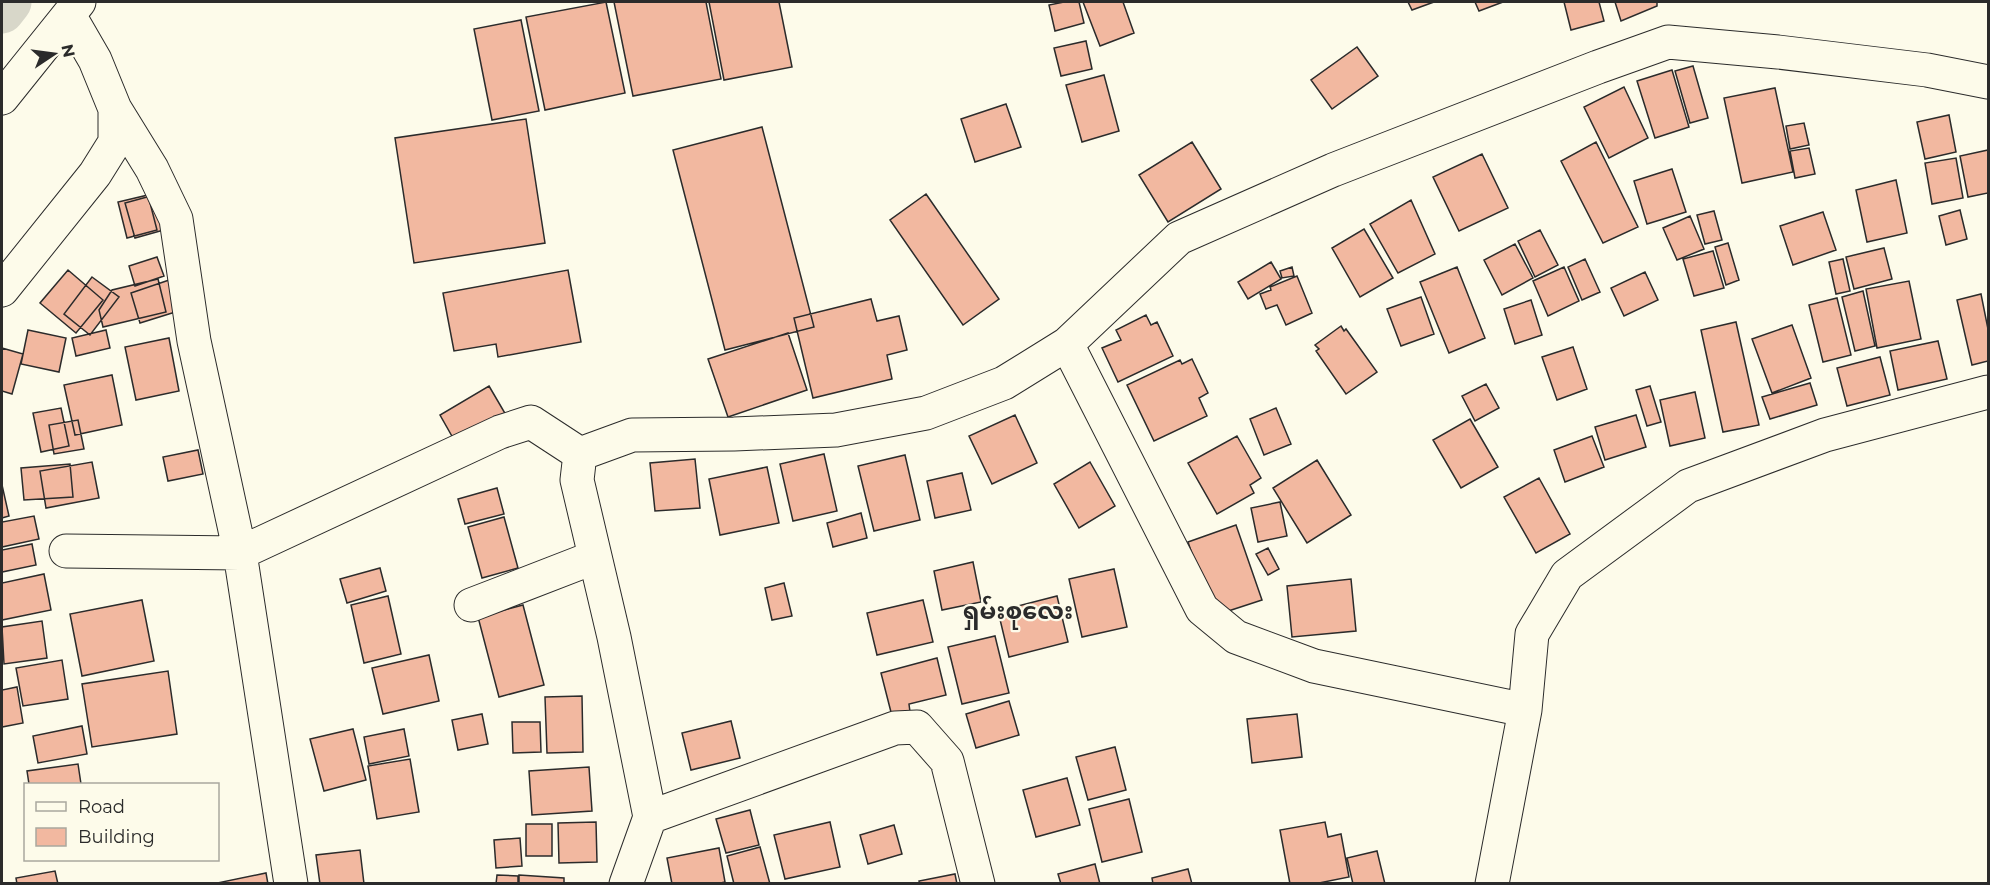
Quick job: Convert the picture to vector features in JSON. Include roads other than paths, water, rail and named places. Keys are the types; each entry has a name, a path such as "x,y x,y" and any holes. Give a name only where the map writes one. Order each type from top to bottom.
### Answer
{"street":[{"path":"2,98 74,8 115,109 152,169 176,219 194,341 240,553 291,884"},
{"path":"580,454 632,435 836,430 926,412 1004,383 1067,344 1179,238 1333,170 1668,42 1904,67 1989,82"},
{"path":"2,290 95,174 115,142 115,109"},
{"path":"1067,344 1202,609 1236,637 1314,666 1525,710"},
{"path":"1492,884 1525,710 1532,634 1567,575 1688,486 1825,435 1989,392"},
{"path":"66,551 240,553 500,432 531,422 580,454"},
{"path":"580,454 577,480 616,648 650,817 626,884"},
{"path":"471,605 595,557"},
{"path":"650,817 895,728 917,727 947,761 978,884"}],"waterway":[{"path":"2,11 9,2"}],"district":[{"name":"ရှမ်းစုလေး","path":"1018,611"}]}
